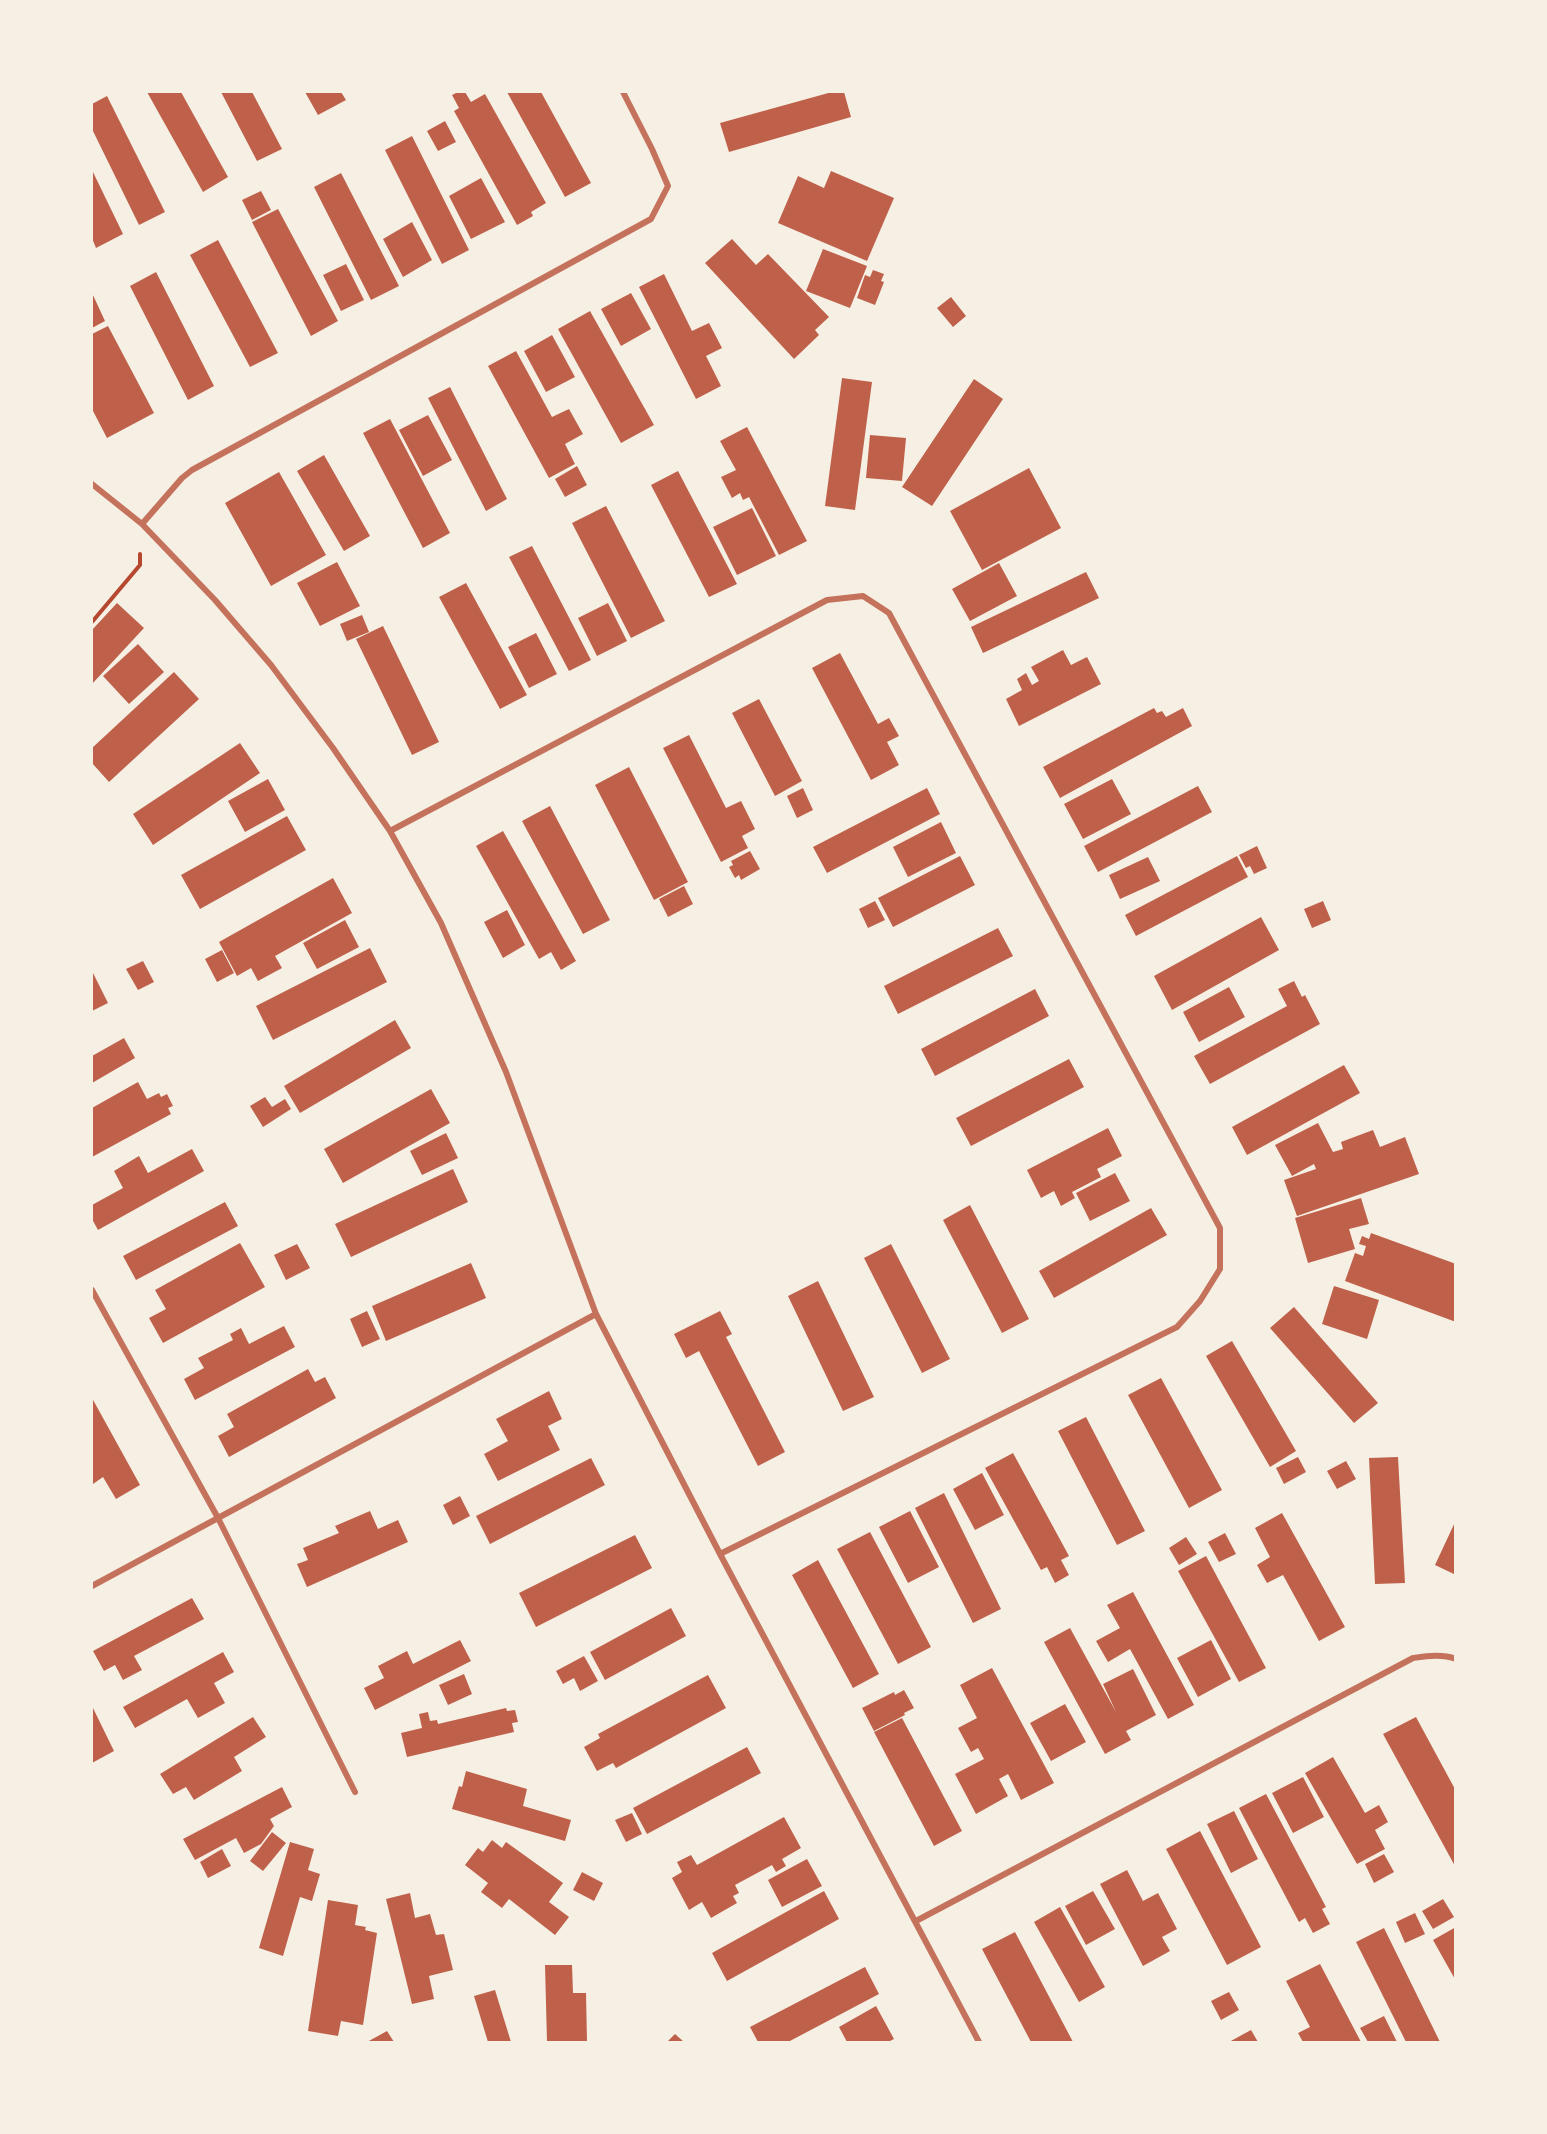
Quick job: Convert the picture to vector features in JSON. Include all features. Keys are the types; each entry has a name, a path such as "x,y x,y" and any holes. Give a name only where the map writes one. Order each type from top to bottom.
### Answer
{"street":[{"path":"142,524 182,478 192,470 651,219 668,186 623,92"},
{"path":"92,484 142,524 215,600 271,665 333,748 390,831 441,923 506,1072 596,1314 720,1554 979,2043"},
{"path":"390,831 827,600 863,596 889,613 1220,1228 1220,1269 1200,1301 1177,1327 720,1554"},
{"path":"92,1290 218,1518 355,1792"},
{"path":"92,1586 596,1314"},
{"path":"916,1921 1413,1658 1431,1655 1448,1656 1455,1659"}],"path":[{"path":"92,622 140,566 142,524"}],"building":[{"path":"147,92 181,92 228,177 203,192"},
{"path":"221,92 252,92 282,149 257,161"},
{"path":"305,92 341,92 346,100 318,115"},
{"path":"465,92 471,102 485,94 546,203 531,212 533,216 517,225 454,111 459,108 452,95"},
{"path":"507,92 541,92 591,183 565,197"},
{"path":"832,92 844,92 851,117 729,152 720,123"},
{"path":"107,96 165,212 139,225 92,129 92,104"},
{"path":"445,121 456,142 438,151 427,131"},
{"path":"412,136 469,250 442,264 385,150"},
{"path":"92,170 123,234 96,248 92,238"},
{"path":"831,171 894,198 867,261 778,223 798,176 824,188"},
{"path":"341,173 399,286 371,300 314,187"},
{"path":"481,178 505,222 471,239 449,196"},
{"path":"261,191 271,210 252,220 242,200"},
{"path":"278,209 338,321 311,336 252,222"},
{"path":"412,222 432,260 403,277 383,239"},
{"path":"732,239 756,265 768,254 829,317 815,330 819,335 794,359 705,263"},
{"path":"218,240 278,353 250,367 190,255"},
{"path":"823,249 867,266 850,308 806,291"},
{"path":"346,264 364,300 341,311 323,275"},
{"path":"873,270 884,274 881,281 884,282 875,305 857,298 865,275 870,277"},
{"path":"156,272 214,386 188,400 130,286"},
{"path":"664,274 692,331 709,323 722,348 706,356 721,386 696,399 639,287"},
{"path":"92,293 105,321 92,328"},
{"path":"631,293 651,329 621,346 601,309"},
{"path":"951,297 966,316 953,327 937,308"},
{"path":"590,311 654,425 621,443 558,329"},
{"path":"108,326 154,413 107,438 92,409 92,334"},
{"path":"552,335 575,377 546,392 524,351"},
{"path":"516,351 552,417 569,409 583,434 565,444 575,464 549,478 488,366"},
{"path":"842,378 872,382 855,510 825,506"},
{"path":"974,379 1003,399 932,506 902,487"},
{"path":"450,387 507,499 486,511 428,398"},
{"path":"428,415 452,460 423,476 399,430"},
{"path":"390,419 450,533 423,548 363,433"},
{"path":"747,427 807,541 779,555 749,497 743,500 740,493 732,498 721,477 736,470 720,441"},
{"path":"870,435 906,438 902,481 866,478"},
{"path":"324,455 370,536 344,551 297,471"},
{"path":"577,466 587,485 565,497 555,479"},
{"path":"1029,468 1061,528 982,570 950,511"},
{"path":"678,471 737,584 709,597 651,485"},
{"path":"279,472 326,555 271,586 225,503"},
{"path":"606,506 665,621 631,638 572,523"},
{"path":"752,508 776,556 737,575 713,527"},
{"path":"532,546 591,660 569,671 509,557"},
{"path":"337,562 360,606 320,626 297,583"},
{"path":"999,563 1017,596 970,621 952,589"},
{"path":"1086,572 1099,598 983,653 971,627"},
{"path":"466,583 527,695 500,709 439,597"},
{"path":"117,603 144,628 92,684 92,630"},
{"path":"608,603 627,641 597,656 578,618"},
{"path":"362,615 369,632 347,641 340,624"},
{"path":"383,626 439,742 412,755 356,639"},
{"path":"536,633 557,674 529,688 508,647"},
{"path":"138,644 164,672 129,704 103,676"},
{"path":"1063,650 1071,665 1087,657 1101,684 1019,726 1006,699 1022,690 1017,679 1026,673 1032,685 1039,681 1031,667"},
{"path":"840,653 878,724 889,718 899,736 887,742 899,765 871,780 812,668"},
{"path":"174,672 199,699 109,782 92,763 92,748"},
{"path":"759,699 802,781 775,796 732,713"},
{"path":"1154,708 1157,713 1162,711 1166,717 1183,708 1192,726 1060,798 1043,767"},
{"path":"689,735 726,808 741,801 755,829 742,836 748,848 721,862 663,748"},
{"path":"240,743 260,773 153,845 133,814"},
{"path":"629,767 688,882 654,900 595,785"},
{"path":"268,779 285,810 245,832 228,801"},
{"path":"1112,779 1131,814 1083,839 1064,804"},
{"path":"1198,786 1212,812 1098,872 1084,846"},
{"path":"803,788 813,810 797,818 787,796"},
{"path":"927,788 940,814 827,873 813,847"},
{"path":"550,806 610,920 583,934 522,821"},
{"path":"287,816 306,850 200,909 181,875"},
{"path":"941,822 956,853 908,877 893,847"},
{"path":"503,831 576,961 561,970 551,952 539,959 476,846"},
{"path":"1257,846 1267,868 1254,874 1250,866 1246,868 1239,855"},
{"path":"750,851 760,869 741,880 739,875 735,878 729,867 733,865 731,861"},
{"path":"960,856 975,885 893,927 878,898"},
{"path":"1237,856 1248,877 1136,936 1125,915"},
{"path":"1148,857 1160,881 1120,899 1109,875"},
{"path":"333,878 352,913 275,956 282,968 258,981 251,968 237,976 219,942"},
{"path":"684,886 693,904 668,917 659,899"},
{"path":"875,901 885,920 868,928 859,909"},
{"path":"1323,901 1331,920 1312,928 1304,909"},
{"path":"507,910 525,945 503,958 484,922"},
{"path":"1261,917 1279,950 1172,1010 1154,976"},
{"path":"345,920 359,947 317,969 303,943"},
{"path":"998,928 1013,956 898,1014 884,986"},
{"path":"370,948 387,982 273,1040 256,1006"},
{"path":"222,950 234,973 217,982 205,959"},
{"path":"143,961 154,982 138,990 126,969"},
{"path":"92,971 108,1003 92,1011"},
{"path":"1294,981 1302,997 1305,995 1320,1024 1210,1084 1194,1056 1287,1006 1278,989"},
{"path":"1229,987 1245,1017 1199,1042 1183,1012"},
{"path":"1035,989 1049,1016 935,1076 921,1049"},
{"path":"395,1020 411,1048 300,1113 284,1086"},
{"path":"124,1038 135,1058 92,1083 92,1056"},
{"path":"1069,1059 1084,1087 971,1146 956,1118"},
{"path":"1344,1065 1360,1093 1247,1155 1232,1127"},
{"path":"138,1082 147,1099 159,1093 161,1097 167,1094 173,1106 168,1108 171,1114 92,1157 92,1108"},
{"path":"431,1089 450,1123 343,1183 324,1149"},
{"path":"265,1097 272,1107 285,1099 291,1109 263,1127 250,1106"},
{"path":"1318,1123 1333,1152 1343,1149 1341,1142 1373,1130 1380,1147 1405,1137 1419,1174 1297,1216 1284,1180 1316,1169 1314,1164 1292,1176 1275,1145"},
{"path":"1108,1128 1122,1156 1097,1169 1101,1177 1072,1192 1075,1198 1061,1206 1054,1191 1041,1198 1027,1170"},
{"path":"446,1133 458,1158 422,1175 410,1151"},
{"path":"192,1149 204,1171 98,1230 92,1219 92,1205 123,1188 114,1171 139,1156 148,1173"},
{"path":"453,1169 468,1202 351,1257 335,1224"},
{"path":"1115,1173 1130,1201 1090,1221 1076,1193"},
{"path":"1361,1198 1369,1224 1349,1229 1355,1249 1308,1263 1295,1218"},
{"path":"225,1202 238,1226 136,1280 123,1256"},
{"path":"970,1205 1029,1319 1002,1333 943,1220"},
{"path":"1151,1208 1167,1235 1054,1298 1039,1271"},
{"path":"1371,1233 1456,1264 1456,1322 1345,1281 1355,1253 1363,1256 1366,1246 1359,1244 1362,1236 1369,1239"},
{"path":"240,1243 265,1287 163,1343 149,1318 166,1309 155,1290"},
{"path":"297,1244 310,1268 286,1280 274,1255"},
{"path":"891,1244 950,1359 922,1373 864,1258"},
{"path":"471,1263 486,1298 386,1341 372,1306"},
{"path":"818,1281 874,1397 843,1411 788,1296"},
{"path":"1334,1286 1379,1300 1367,1339 1322,1324"},
{"path":"1294,1307 1378,1403 1354,1423 1270,1328"},
{"path":"367,1311 380,1339 362,1347 350,1319"},
{"path":"720,1311 732,1334 726,1337 785,1452 758,1466 699,1351 686,1358 674,1334"},
{"path":"284,1326 295,1347 195,1400 184,1379 204,1368 198,1358 233,1340 230,1334 241,1328 249,1344"},
{"path":"1232,1341 1296,1451 1270,1467 1206,1356"},
{"path":"308,1369 315,1382 325,1377 336,1398 229,1457 218,1436 234,1427 227,1414"},
{"path":"1161,1378 1222,1490 1189,1508 1128,1395"},
{"path":"549,1391 562,1419 548,1426 560,1450 498,1481 484,1454 508,1441 496,1419"},
{"path":"92,1398 140,1485 116,1499 103,1477 93,1484 92,1481"},
{"path":"1086,1417 1145,1531 1117,1545 1058,1431"},
{"path":"1013,1453 1069,1556 1061,1560 1069,1575 1055,1583 1047,1567 1041,1570 985,1468"},
{"path":"1298,1457 1306,1472 1284,1484 1276,1468"},
{"path":"1398,1457 1405,1583 1375,1584 1369,1458"},
{"path":"591,1458 605,1485 490,1544 476,1516"},
{"path":"1346,1461 1356,1479 1337,1489 1327,1471"},
{"path":"982,1473 1004,1515 975,1530 953,1489"},
{"path":"944,1493 1001,1609 973,1623 915,1508"},
{"path":"460,1496 470,1516 453,1525 443,1505"},
{"path":"370,1511 378,1529 398,1520 408,1542 307,1587 297,1564 308,1560 303,1548 339,1533 335,1526"},
{"path":"910,1511 939,1567 908,1583 879,1527"},
{"path":"1282,1513 1345,1627 1319,1641 1283,1575 1267,1583 1257,1565 1270,1557 1255,1528"},
{"path":"1456,1520 1456,1575 1435,1565"},
{"path":"870,1532 931,1647 898,1664 837,1549"},
{"path":"1225,1533 1236,1554 1219,1562 1208,1542"},
{"path":"635,1535 652,1568 536,1627 519,1593"},
{"path":"1186,1537 1197,1554 1179,1565 1169,1548"},
{"path":"1206,1556 1266,1668 1239,1682 1178,1571"},
{"path":"818,1560 879,1674 853,1688 792,1575"},
{"path":"1133,1592 1194,1705 1168,1719 1130,1649 1108,1662 1096,1641 1120,1628 1107,1605"},
{"path":"192,1598 204,1619 134,1656 142,1670 123,1680 115,1665 104,1671 93,1651"},
{"path":"671,1608 686,1636 605,1680 590,1652"},
{"path":"1070,1628 1116,1712 1103,1684 1133,1669 1156,1715 1126,1731 1131,1740 1105,1754 1044,1642"},
{"path":"460,1640 471,1661 375,1710 364,1688 384,1678 378,1666 407,1651 413,1664"},
{"path":"1211,1640 1231,1679 1198,1697 1177,1658"},
{"path":"223,1652 234,1672 214,1683 225,1703 198,1718 187,1699 135,1728 123,1707"},
{"path":"584,1656 598,1681 580,1691 574,1678 563,1684 556,1671"},
{"path":"992,1668 1054,1783 1021,1800 1008,1774 999,1779 1008,1796 976,1814 955,1774 984,1759 978,1748 971,1752 958,1728 977,1718 960,1685"},
{"path":"464,1674 472,1694 448,1705 439,1685"},
{"path":"708,1675 726,1708 616,1768 613,1763 597,1771 584,1747 600,1738 598,1734"},
{"path":"904,1690 914,1708 874,1731 862,1708 894,1692 895,1695"},
{"path":"1065,1704 1086,1742 1051,1761 1030,1723"},
{"path":"92,1706 114,1751 92,1763"},
{"path":"506,1708 507,1711 515,1710 518,1722 512,1723 514,1732 407,1757 401,1733 422,1728 419,1714 428,1712 430,1721 437,1720 438,1724"},
{"path":"253,1717 266,1737 234,1757 242,1771 194,1800 186,1787 173,1794 160,1774"},
{"path":"1416,1717 1456,1791 1456,1868 1383,1734"},
{"path":"902,1718 962,1831 934,1846 874,1732"},
{"path":"747,1747 761,1773 647,1834 633,1808"},
{"path":"1333,1757 1365,1813 1379,1805 1388,1822 1375,1830 1385,1849 1357,1864 1305,1773"},
{"path":"466,1771 527,1789 523,1806 571,1820 565,1841 452,1809"},
{"path":"1303,1777 1324,1817 1293,1833 1272,1793"},
{"path":"282,1787 292,1807 270,1819 274,1826 261,1844 244,1853 236,1838 195,1860 183,1839"},
{"path":"1266,1794 1326,1907 1322,1909 1330,1924 1313,1933 1305,1918 1299,1922 1239,1808"},
{"path":"1234,1811 1258,1859 1231,1873 1207,1824"},
{"path":"632,1813 642,1834 626,1842 615,1820"},
{"path":"784,1817 801,1848 782,1859 786,1866 776,1872 772,1865 735,1885 739,1893 733,1896 737,1903 711,1918 702,1902 689,1910 672,1878 682,1872 677,1862 691,1855 697,1865"},
{"path":"1200,1831 1261,1947 1227,1965 1166,1849"},
{"path":"272,1832 286,1843 263,1871 250,1861"},
{"path":"492,1840 502,1848 506,1842 563,1883 549,1902 569,1917 555,1935 509,1899 502,1908 481,1892 488,1883 465,1865 478,1848 483,1852"},
{"path":"290,1842 314,1849 308,1870 320,1874 312,1901 300,1897 283,1956 259,1948"},
{"path":"222,1849 231,1866 208,1878 200,1862"},
{"path":"1384,1854 1394,1872 1374,1883 1365,1864"},
{"path":"807,1859 822,1886 782,1907 768,1880"},
{"path":"1127,1870 1143,1901 1158,1893 1177,1929 1162,1937 1170,1951 1143,1966 1100,1884"},
{"path":"582,1872 603,1883 594,1901 573,1890"},
{"path":"824,1891 839,1919 727,1981 712,1953"},
{"path":"1093,1891 1115,1929 1086,1945 1065,1906"},
{"path":"410,1893 415,1918 430,1914 436,1935 444,1934 453,1970 429,1976 434,1999 412,2004 386,1899"},
{"path":"1443,1899 1454,1917 1433,1929 1422,1911"},
{"path":"328,1900 358,1905 355,1925 366,1927 365,1930 377,1933 363,2025 341,2021 338,2036 308,2031"},
{"path":"1060,1907 1105,1987 1079,2002 1034,1922"},
{"path":"1415,1913 1425,1934 1405,1943 1396,1922"},
{"path":"1456,1927 1456,1981 1433,1940"},
{"path":"1384,1928 1440,2042 1406,2042 1356,1942"},
{"path":"1015,1932 1073,2042 1031,2042 982,1949"},
{"path":"1320,1964 1361,2042 1303,2042 1298,2033 1310,2027 1286,1981"},
{"path":"545,1965 572,1965 573,1993 586,1993 587,2042 547,2042"},
{"path":"865,1967 879,1994 788,2042 758,2042 750,2027"},
{"path":"495,1990 511,2042 488,2042 474,1996"},
{"path":"1229,1992 1239,2010 1221,2020 1211,2001"},
{"path":"876,2006 894,2039 888,2042 847,2042 839,2027"},
{"path":"1384,2016 1397,2042 1368,2042 1360,2028"},
{"path":"1251,2030 1258,2042 1229,2042"},
{"path":"387,2031 394,2042 367,2042"},
{"path":"675,2034 684,2042 667,2042"}]}
